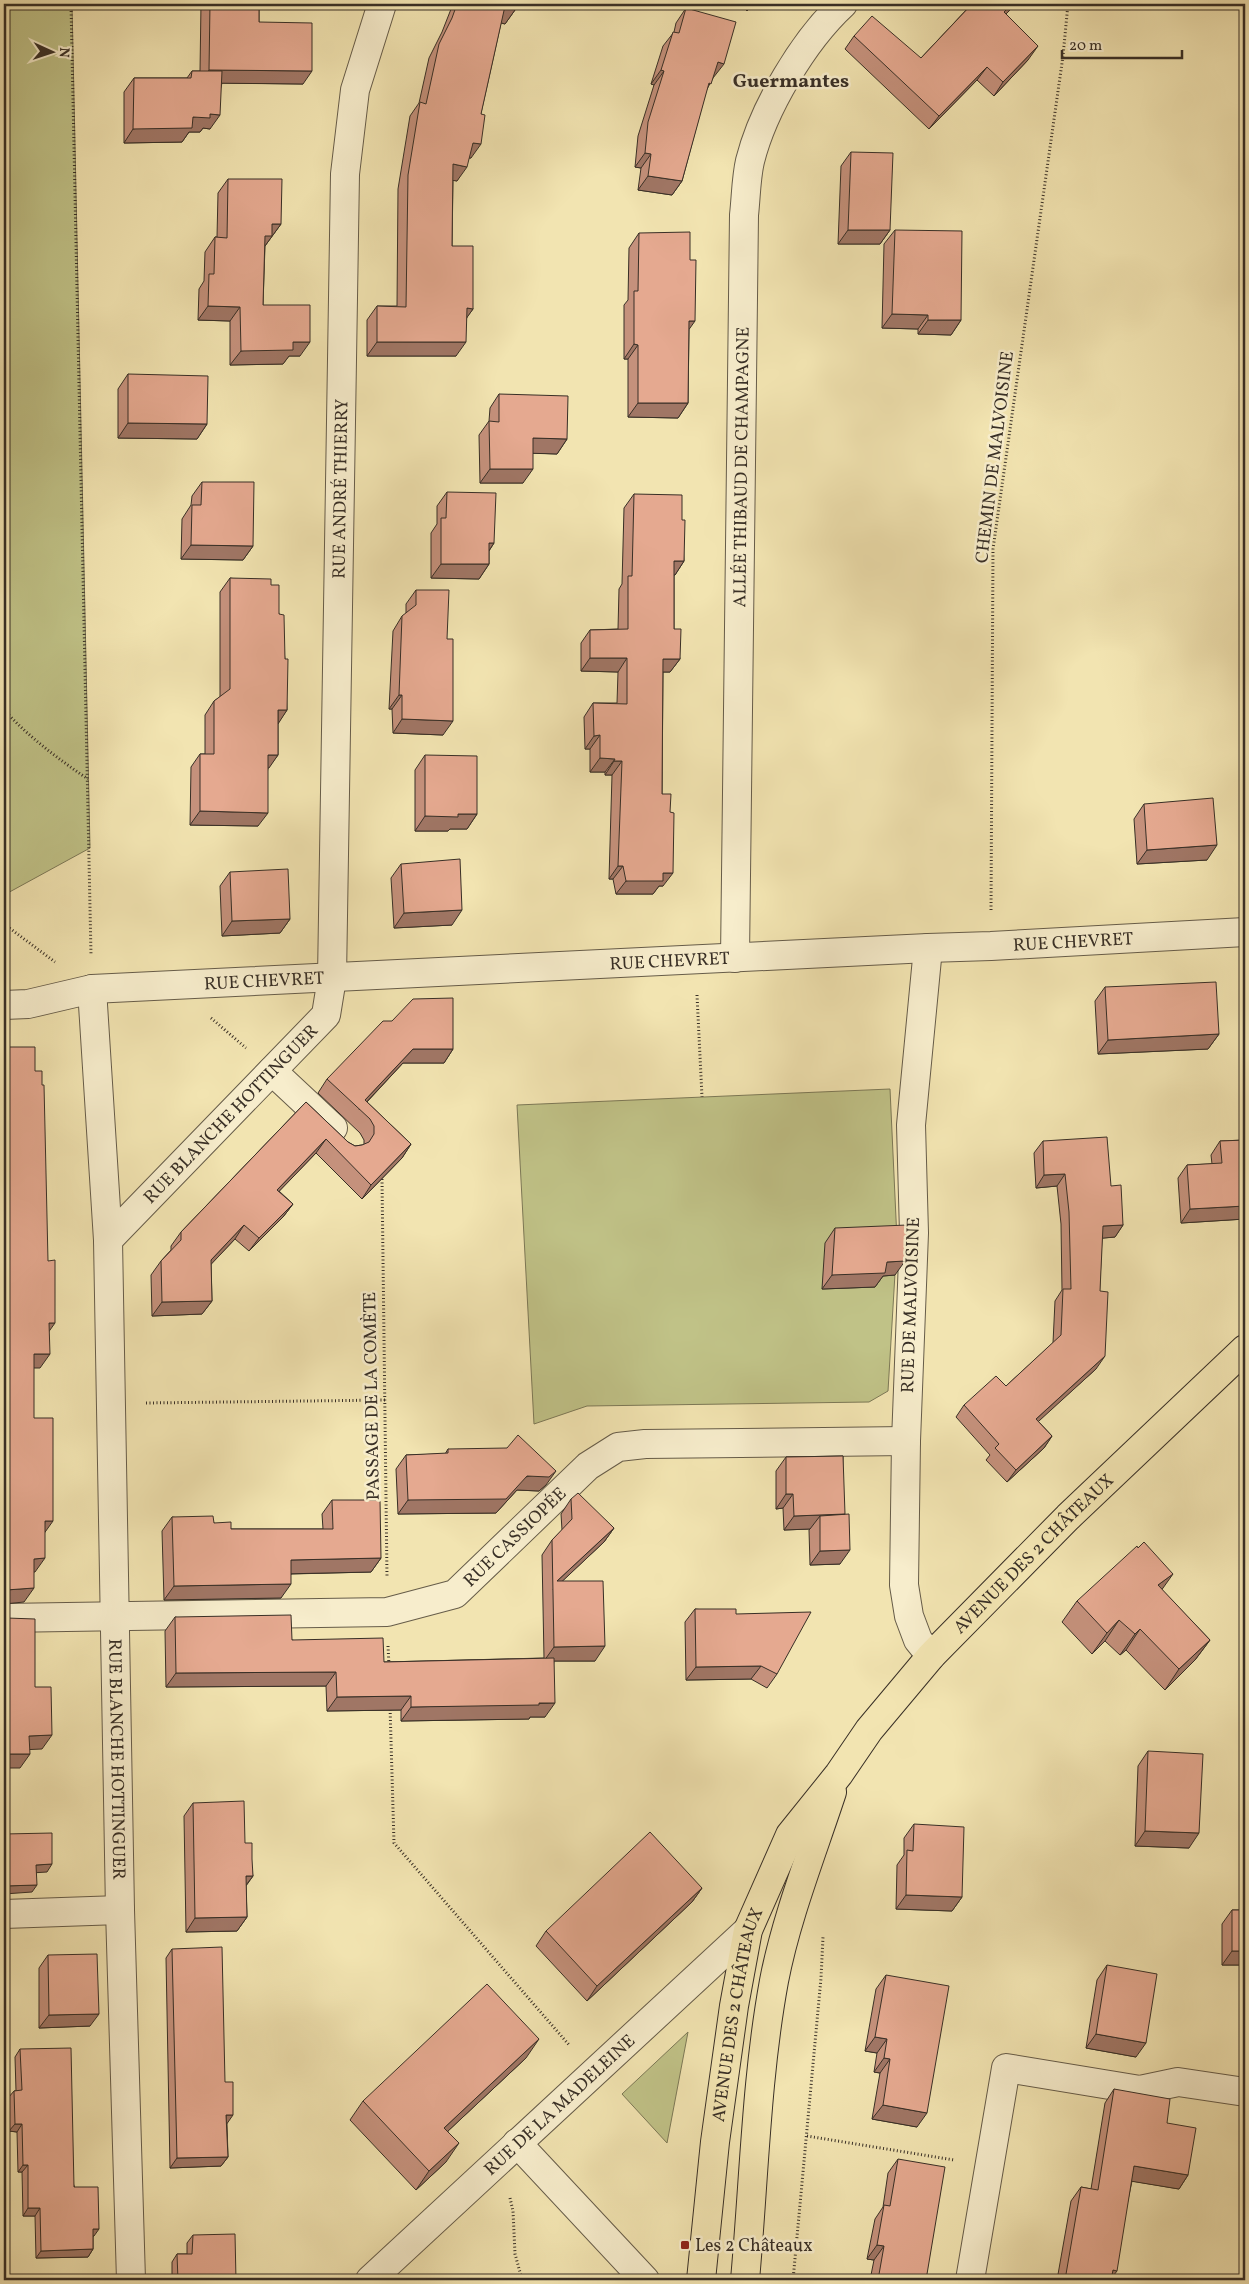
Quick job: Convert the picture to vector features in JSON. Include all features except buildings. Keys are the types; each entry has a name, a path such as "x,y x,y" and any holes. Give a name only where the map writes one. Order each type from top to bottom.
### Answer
{"main road":[{"name":"AVENUE DES 2 CHÂTEAUX","path":"701,2280 715,2142 732,2016 748,1930 790,1835 838,1774 869,1730 931,1656 1068,1517 1245,1350"},
{"name":"AVENUE DES 2 CHÂTEAUX","path":"745,2280 765,2042 774,1980 802,1884 838,1774"}],"street":[{"name":"RUE ANDRÉ THIERRY","path":"332,978 345,174 355,90 382,4"},
{"name":"ALLÉE THIBAUD DE CHAMPAGNE","path":"735,958 744,215 747,188 750,162 768,115 796,58 843,4"},
{"name":"RUE CHEVRET","path":"4,1005 28,1004 92,989 1245,932"},
{"name":"RUE DE MALVOISINE","path":"928,948 911,1125 914,1233 906,1441 904,1585 909,1616 918,1640 931,1656"},
{"name":"RUE BLANCHE HOTTINGUER","path":"108,1240 326,1015 332,978"},
{"name":"RUE BLANCHE HOTTINGUER","path":"92,989 108,1240 120,1910 131,2280"},
{"path":"272,1071 349,1144"},
{"name":"RUE CASSIOPÉE","path":"4,1618 115,1618 387,1612 455,1594 588,1466 618,1447 645,1444 906,1441"},
{"path":"4,1914 120,1910"},
{"name":"RUE DE LA MADELEINE","path":"370,2280 748,1930"},
{"path":"970,2280 1006,2068 1140,2090 1178,2082 1245,2092"},
{"path":"517,2144 645,2280"}],"path":[{"path":"71,4 92,989"},
{"name":"CHEMIN DE MALVOISINE","path":"990,946 993,548 1063,56 1068,4"},
{"path":"4,710 20,728 53,755 89,779"},
{"path":"4,924 92,989"},
{"path":"695,960 702,1097"},
{"path":"173,985 272,1071"},
{"name":"PASSAGE DE LA COMÈTE","path":"382,1179 389,1670"},
{"path":"111,1404 386,1400"},
{"path":"390,1699 394,1843 594,2073"},
{"path":"793,2280 821,1978 822,1928"},
{"path":"807,2136 990,2166"},
{"path":"484,2174 509,2195 513,2210 515,2254 521,2276"},
{"path":"489,2280 500,2276 521,2276 536,2280"}],"green space":[{"path":"4,4 72,4 90,848 4,895"},
{"path":"890,1089 897,1240 888,1391 869,1402 587,1406 534,1424 517,1105"},
{"path":"688,2032 667,2143 622,2094"}],"place":[{"name":"Les 2 Châteaux","path":"685,2245"}],"district":[{"name":"Guermantes","path":"791,80"}]}
